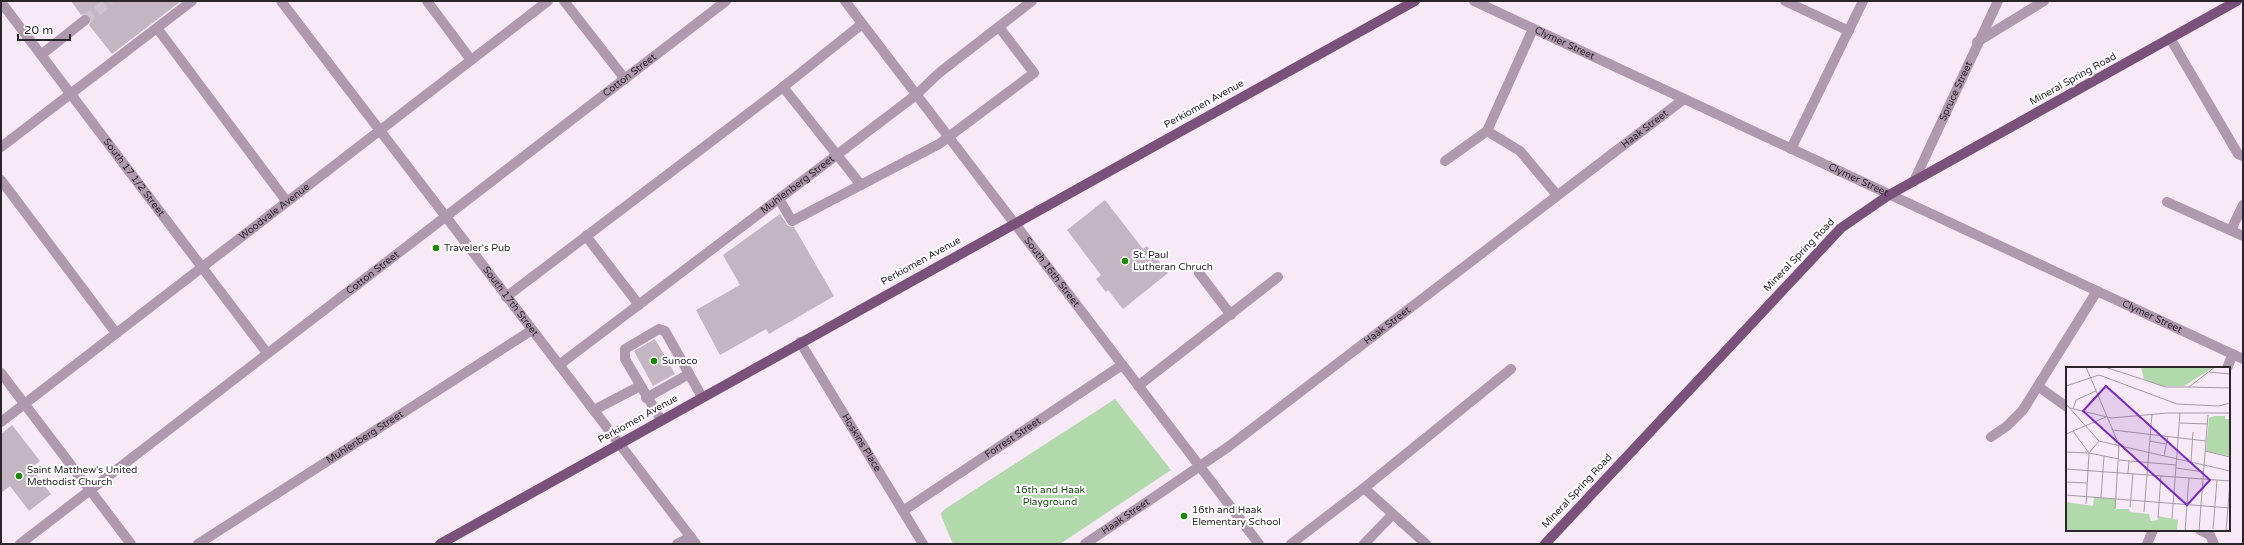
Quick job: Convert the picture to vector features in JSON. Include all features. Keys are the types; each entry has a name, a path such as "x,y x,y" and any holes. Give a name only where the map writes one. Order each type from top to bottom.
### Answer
{"main road":[{"name":"Perkiomen Avenue","path":"440,544 800,342 1415,1"},
{"name":"Mineral Spring Road","path":"1545,544 1825,242 1841,228 1889,195 2237,1"}],"street":[{"path":"2,7 14,1"},
{"path":"1,147 192,1"},
{"name":"South 17th Street","path":"281,1 506,297 694,540"},
{"path":"427,1 472,60"},
{"name":"Woodvale Avenue","path":"1,422 548,1"},
{"path":"564,1 625,79"},
{"name":"Cotton Street","path":"20,544 726,1"},
{"name":"South 16th Street","path":"845,1 1259,544"},
{"name":"Muhlenberg Street","path":"559,365 916,95 939,73 1032,1"},
{"name":"Clymer Street","path":"1474,1 2243,359"},
{"path":"1785,1 1849,31"},
{"path":"1791,149 1863,1"},
{"name":"Spruce Street","path":"1914,181 1977,42 1998,1"},
{"path":"1977,42 2044,1"},
{"name":"South 17 1/2 Street","path":"2,7 42,55 267,353"},
{"path":"42,55 85,20"},
{"path":"506,297 783,87 862,24"},
{"path":"779,199 792,221 949,137 1034,73 999,27"},
{"path":"157,28 287,202"},
{"path":"1445,161 1486,131 1533,29"},
{"path":"2170,38 2238,154 2243,156"},
{"path":"783,87 861,185"},
{"name":"Haak Street","path":"1085,544 1228,447 1684,99"},
{"path":"1486,131 1520,151 1557,195"},
{"path":"1,180 116,333"},
{"path":"2167,202 2243,236"},
{"path":"2231,230 2243,205"},
{"path":"586,236 639,305"},
{"path":"1199,273 1231,315"},
{"path":"1138,386 1278,277"},
{"path":"1990,437 2007,426 2023,410 2039,387 2097,291"},
{"path":"661,420 646,398 625,359 625,349 659,328 665,331 702,397"},
{"name":"Muhlenberg Street","path":"198,544 532,330"},
{"name":"Hoskins Place","path":"800,342 923,544"},
{"path":"2227,367 2233,354"},
{"name":"Forrest Street","path":"903,511 1122,365"},
{"path":"1291,544 1364,488 1511,369"},
{"path":"1,373 131,544"},
{"path":"646,398 689,374"},
{"path":"594,410 640,386"},
{"path":"2039,387 2066,406"},
{"path":"1364,488 1392,515 1426,544"},
{"path":"1364,544 1392,515"},
{"path":"2147,544 2153,531"},
{"path":"2202,531 2210,536 2214,544"},
{"path":"677,544 694,540"}],"green space":[{"name":"16th and Haak Playground","path":"1115,399 1171,470 1060,544 953,544 942,518 941,513 945,509"}],"building":[{"path":"71,1 181,1 112,54 89,25 91,22 90,16 87,14 81,15"},
{"name":"St. Paul Lutheran Chruch","path":"1105,200 1143,249 1147,246 1168,273 1123,309 1108,290 1106,292 1096,279 1101,275 1067,230"},
{"path":"780,214 788,226 794,227 834,296 769,334 766,329 720,355 696,310 740,285 723,255"},
{"name":"Sunoco","path":"655,339 675,374 653,386 634,351"},
{"name":"Saint Matthew's United Methodist Church","path":"12,425 40,461 31,468 51,494 29,511 10,486 1,493 1,434"}],"tunnel":[{"path":"85,20 110,1"}],"place":[{"name":"Traveler's Pub","path":"436,248"},
{"name":"St. Paul Lutheran Chruch","path":"1125,261"},
{"name":"Sunoco","path":"654,361"},
{"name":"Saint Matthew's United Methodist Church","path":"19,476"},
{"name":"16th and Haak Elementary School","path":"1184,516"}]}
